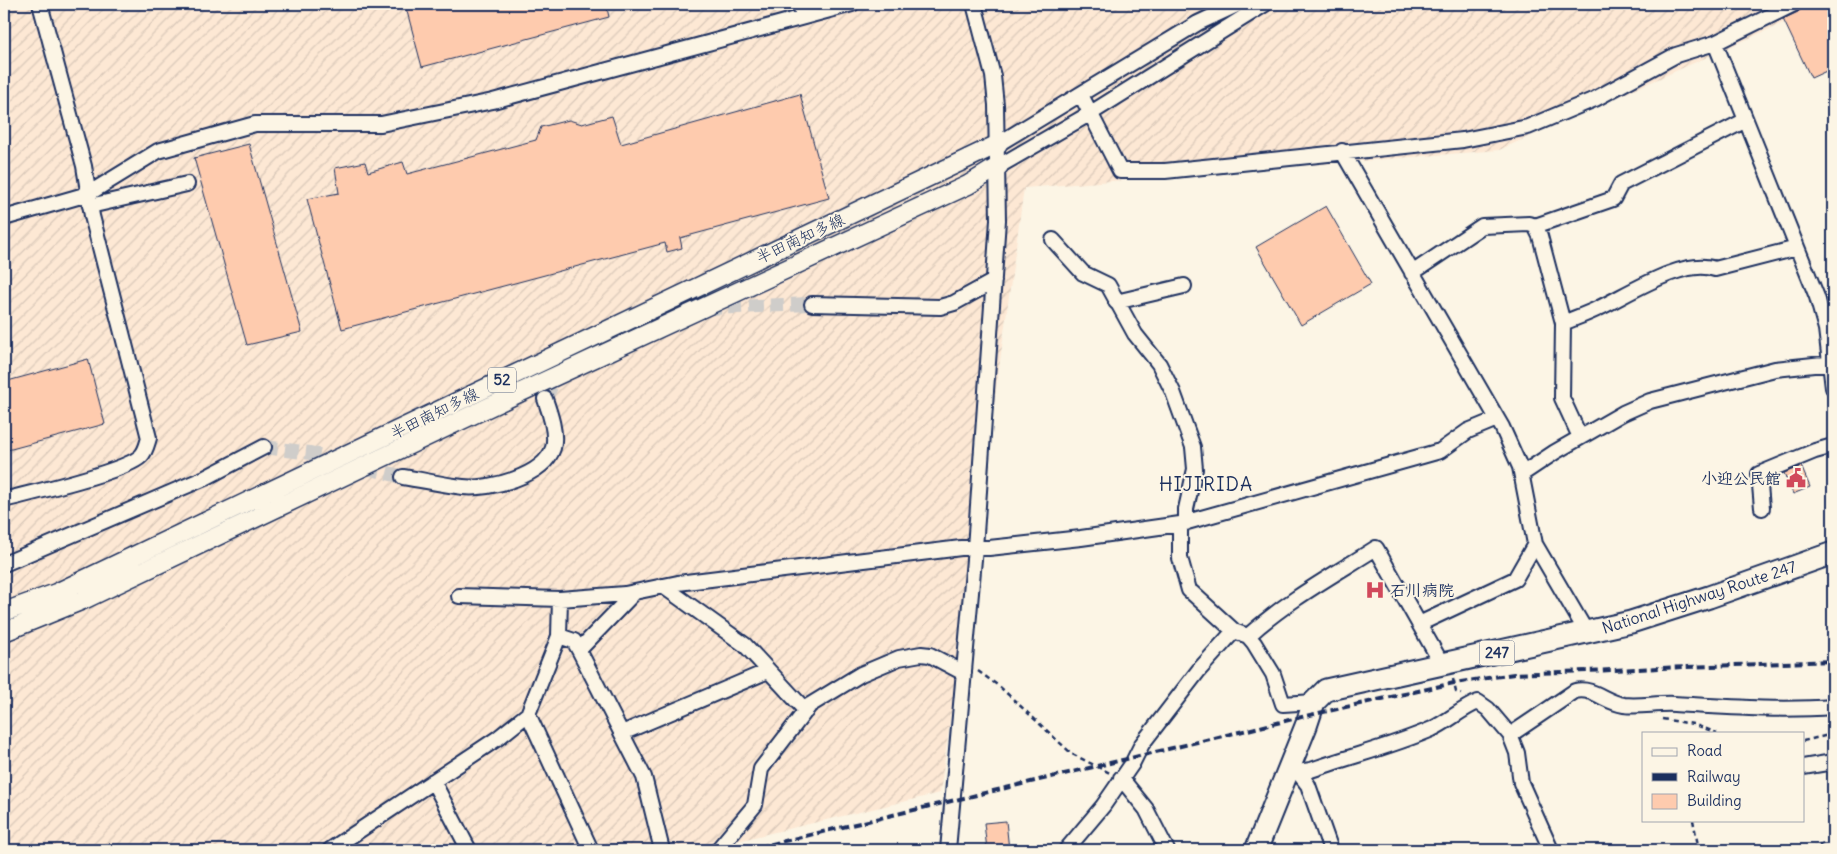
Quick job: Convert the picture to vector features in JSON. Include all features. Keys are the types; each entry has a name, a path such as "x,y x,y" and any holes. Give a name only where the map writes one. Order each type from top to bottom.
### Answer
{"highway":[{"name":"National Highway Route 247","path":"1314,702 1326,690 1443,666 1631,622 1709,597 1833,552"},
{"path":"1256,850 1294,771 1314,702"}],"main road":[{"name":"半田南知多線","path":"4,612 56,593 998,144"},
{"name":"半田南知多線","path":"4,632 83,600 491,406 968,185 999,166"}],"street":[{"path":"4,500 95,475 123,465 140,457 149,438 89,200 84,166 40,4"},
{"path":"89,200 158,151 254,124 382,124 493,101 802,10 852,4"},
{"path":"948,850 975,548 998,220 999,166 993,76 974,4"},
{"path":"998,144 1198,23 1239,4"},
{"path":"999,166 1091,113 1264,4"},
{"path":"1081,95 1120,171 1165,171 1342,151 1463,140 1528,127 1595,99 1676,55 1715,43 1794,4"},
{"path":"1715,43 1796,248 1817,296 1826,329 1832,363 1833,388"},
{"path":"1412,273 1482,226 1529,224 1534,226 1613,199 1621,184 1746,120"},
{"path":"1342,151 1497,419 1522,474 1535,544 1587,633"},
{"path":"4,218 89,200 187,184"},
{"path":"1534,226 1540,236 1563,323 1562,398 1580,437"},
{"path":"1053,240 1083,272 1108,285 1135,334 1159,364 1186,425 1193,447 1195,469 1183,524 1180,558 1189,590 1234,631 1248,636 1267,663 1283,704 1314,702"},
{"path":"1563,323 1598,309 1671,272 1707,266 1715,269 1796,248"},
{"path":"812,304 940,308 954,303 994,281"},
{"path":"1116,302 1184,286"},
{"path":"1522,474 1580,437 1623,413 1650,401 1775,369 1832,363"},
{"path":"403,477 464,488 480,487 520,477 536,470 553,449 555,439 545,399"},
{"path":"459,596 560,599 635,592 663,586 975,548 1081,538 1183,524 1440,452 1468,432 1497,419"},
{"path":"1762,508 1759,474 1815,451 1833,446"},
{"path":"4,564 204,478 264,447"},
{"path":"1419,624 1515,579 1535,544"},
{"path":"1248,636 1272,614 1296,597 1311,590 1376,548 1443,666"},
{"path":"663,586 745,645 806,711"},
{"path":"579,650 635,592"},
{"path":"330,850 498,738 528,714 559,636 560,599"},
{"path":"1066,850 1095,817 1132,764 1142,744 1199,670 1234,631"},
{"path":"559,636 574,641 644,777 662,850"},
{"path":"720,847 755,805 761,769 810,705 861,674 899,658 921,654 930,655 964,673"},
{"path":"622,733 768,671"},
{"path":"1510,735 1575,691 1585,689 1610,702 1626,705 1667,704 1793,710 1833,707"},
{"path":"1294,771 1311,770 1432,729 1460,714 1463,708 1478,702 1488,709 1510,735 1517,753 1521,783 1551,850"},
{"path":"528,714 591,850"},
{"path":"1804,767 1833,762"},
{"path":"1294,771 1308,785 1331,850"},
{"path":"1121,778 1146,809 1167,850"},
{"path":"433,781 469,850"}],"path":[{"path":"978,670 1000,687 1072,754 1121,778"},
{"path":"1804,741 1833,734"},
{"path":"1693,822 1699,850"},
{"path":"1811,850 1833,840"}],"shaded area":[{"path":"4,4 1826,4 1499,150 1024,188 940,793 699,850 4,850"}],"building":[{"path":"405,4 606,4 609,17 422,67"},
{"path":"1803,4 1833,4 1833,68 1811,78 1783,19 1798,12"},
{"path":"800,94 829,198 680,238 682,248 667,252 665,243 342,329 307,199 339,193 335,168 365,162 368,172 403,162 407,174 536,140 541,127 569,120 582,124 612,116 621,144"},
{"path":"249,144 302,332 247,345 194,158"},
{"path":"1326,206 1371,284 1301,325 1256,247"},
{"path":"88,359 105,424 4,451 4,382"},
{"name":"小迎公民館","path":"1801,466 1810,487 1793,494 1784,473"},
{"path":"1006,821 1009,850 987,850 984,823"}],"tunnel":[{"path":"707,308 812,304"},
{"path":"545,399 559,371"},
{"path":"264,447 310,453 403,477"}],"railway":[{"path":"747,850 1310,715 1454,683 1514,674 1833,661"}],"place":[{"name":"小迎公民館","path":"1796,478"},
{"name":"石川病院","path":"1375,590"}],"district":[{"name":"HIJIRIDA","path":"1206,484"}]}
